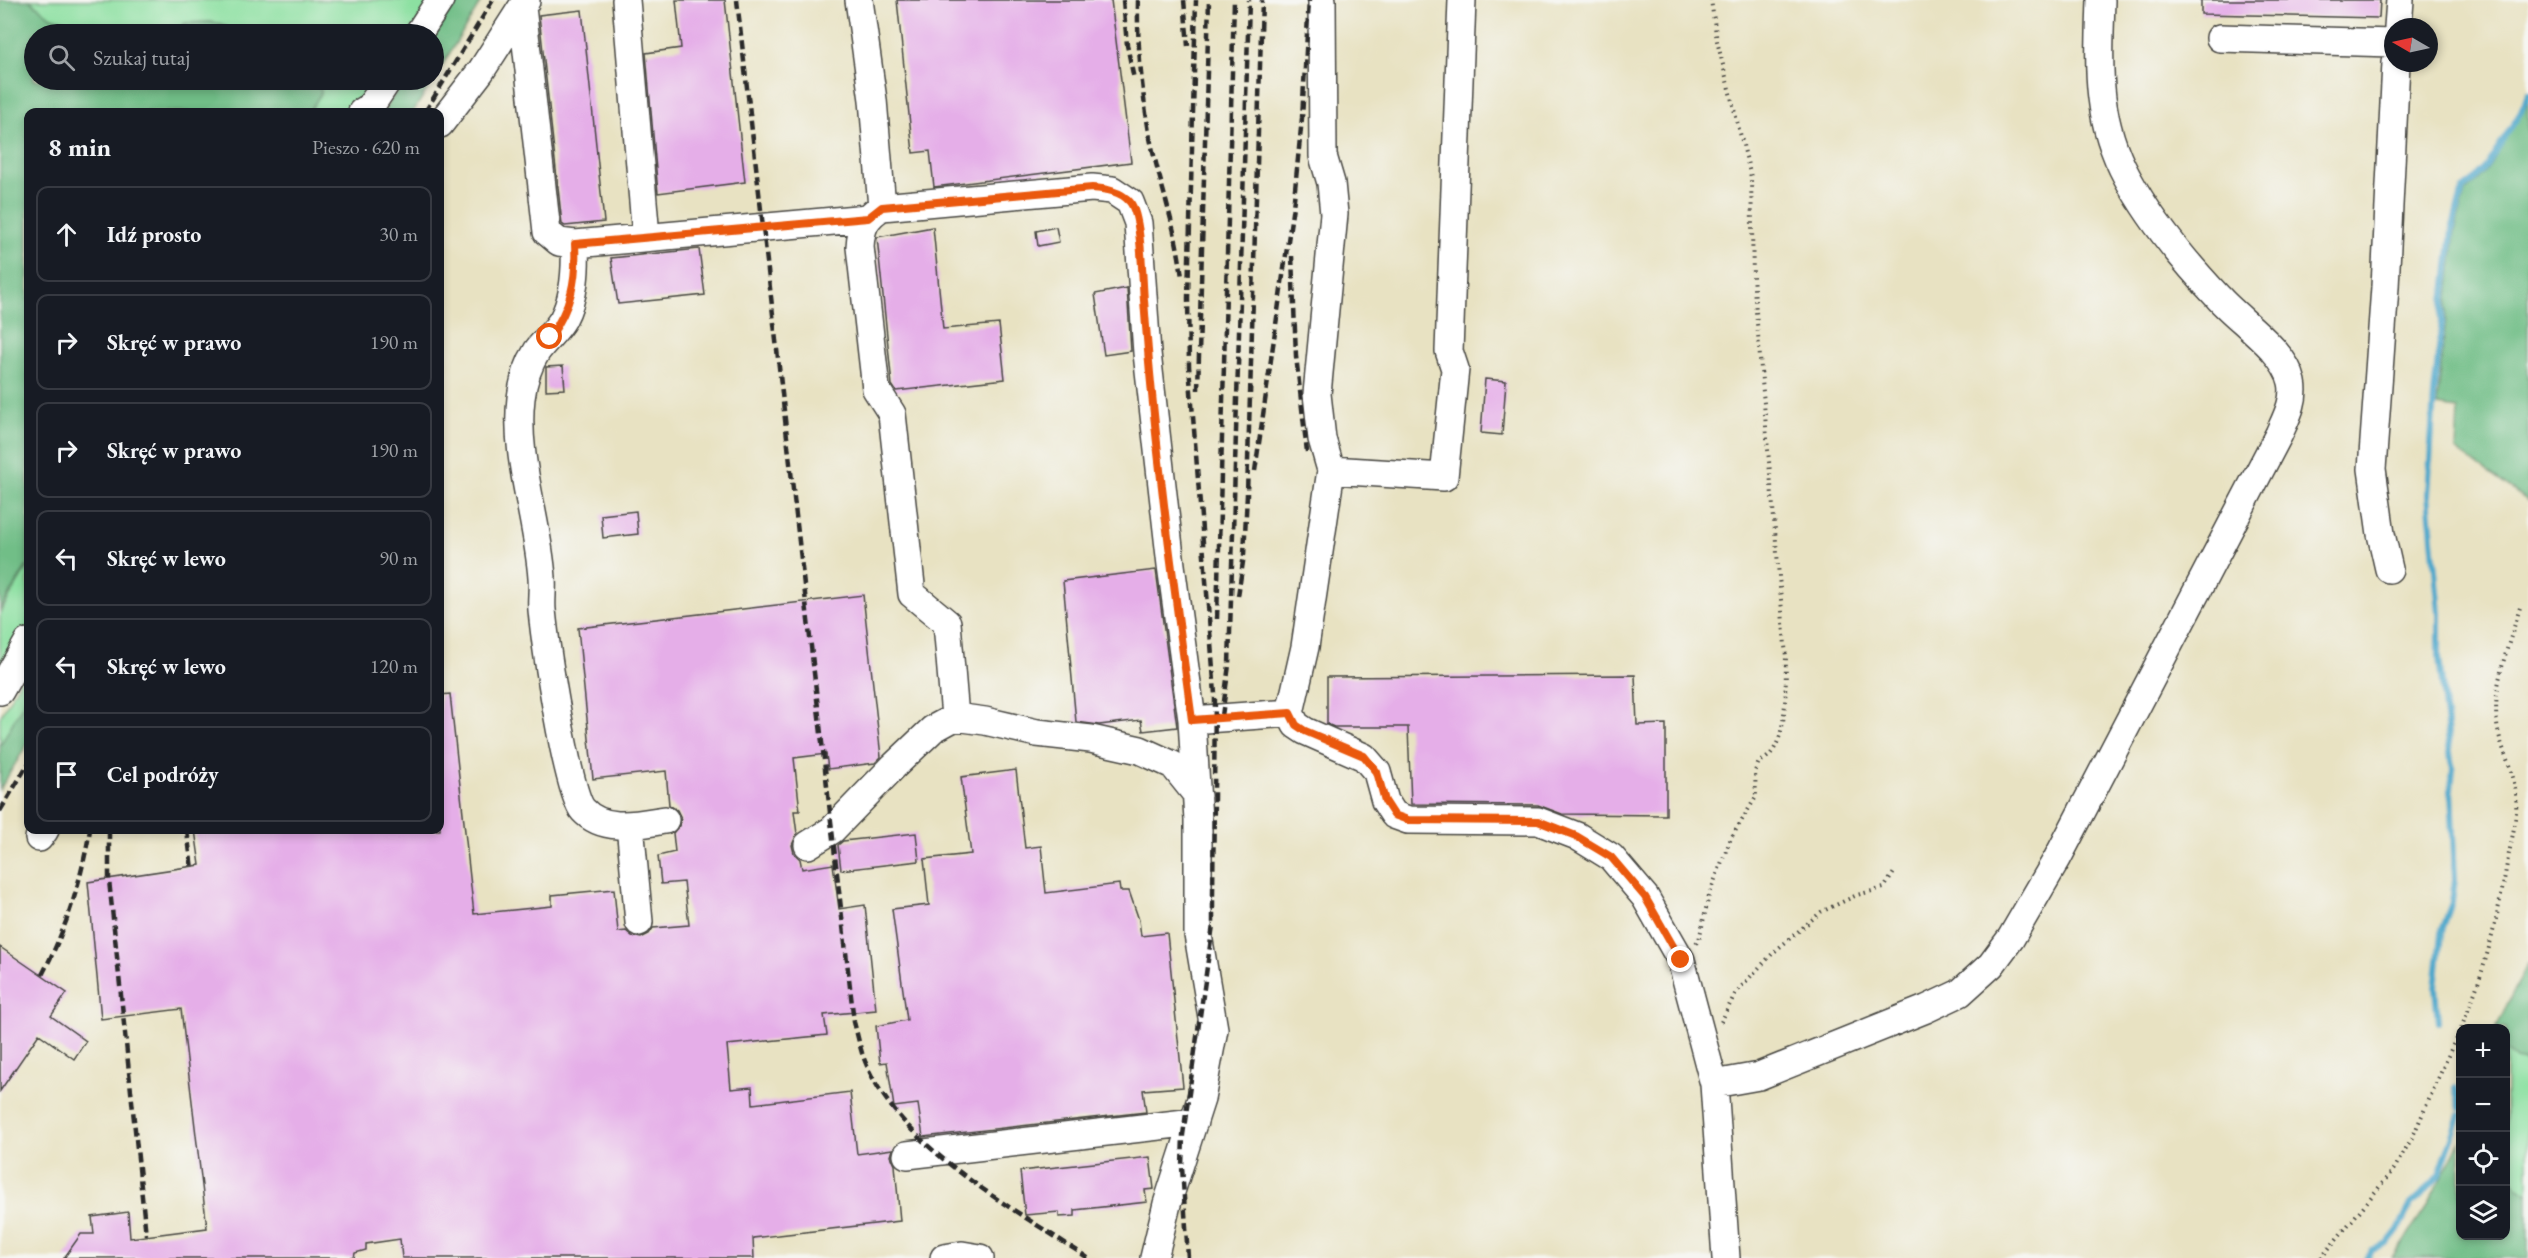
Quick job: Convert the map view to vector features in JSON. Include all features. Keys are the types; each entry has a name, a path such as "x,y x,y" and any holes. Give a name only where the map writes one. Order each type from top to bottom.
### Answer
{"street":[{"path":"424,24 440,0"},
{"path":"626,0 646,237"},
{"path":"859,0 873,99 875,213 861,231 860,247 876,389 892,414 912,594 947,623 955,717"},
{"path":"1322,0 1323,156 1331,183 1334,214 1317,394 1322,439 1331,470 1305,647 1290,713 1296,725 1305,731 1364,756 1377,772 1385,801 1394,815 1408,820 1538,821 1576,836 1611,857 1645,897 1681,960 1714,1084 1726,1258"},
{"path":"1331,470 1444,477 1455,369 1449,351 1462,0"},
{"path":"1714,1084 1759,1076 1926,1010 1960,993 1991,965 2011,938 2057,858 2279,434 2291,405 2292,383 2285,365 2205,282 2170,241 2128,178 2109,136 2099,90 2101,0"},
{"path":"2399,18 2400,0"},
{"path":"444,119 480,71 524,3"},
{"path":"524,3 547,231 559,242 575,244 646,237 1092,188 1112,190 1130,202 1138,223 1150,376 1171,565 1192,720 1197,795 1198,935 1214,1029 1201,1100 1167,1204 1154,1258"},
{"path":"2220,38 2384,43"},
{"path":"2390,569 2381,534 2372,469 2385,287 2396,72"},
{"path":"368,108 381,90"},
{"path":"575,244 576,266 572,292 563,318 537,352 526,374 521,398 520,432 542,579 542,609 568,769 582,810 605,824 630,825 665,820"},
{"path":"0,691 24,649"},
{"path":"1192,720 1290,713"},
{"path":"808,844 832,830 933,729 955,717 985,721 1037,733 1091,739 1140,750 1173,765 1197,795"},
{"path":"630,825 639,922"},
{"path":"907,1155 1194,1122"},
{"path":"944,1258 962,1255 980,1258"}],"path":[{"path":"1681,960 1699,940 1709,895 1731,838 1756,796 1755,771 1759,762 1767,759 1776,749 1780,738 1785,696 1786,657 1753,277 1751,177 1717,41 1711,0"},
{"path":"2463,1024 2484,971 2494,933 2514,826 2516,795 2498,725 2497,696 2500,673 2521,604"},
{"path":"1707,1056 1736,992 1774,952 1821,912 1857,895 1884,888 1894,871"},
{"path":"2321,1258 2394,1169 2413,1136 2456,1040"}],"green space":[{"path":"0,0 29,0 51,17 75,24 24,24 24,90 321,90 312,108 24,108 24,571 0,610"},
{"path":"29,0 435,0 419,24 221,24 210,22 75,24 51,17"},
{"path":"453,0 482,0 444,63 444,24 440,24"},
{"path":"210,22 221,24 184,24"},
{"path":"321,90 373,90 356,108 312,108"},
{"path":"397,90 427,90 416,108 386,108"},
{"path":"2528,100 2528,501 2456,450 2458,409 2437,406 2455,231 2465,192 2478,181 2491,164 2523,113"},
{"path":"24,573 24,635 0,677 0,613"},
{"path":"24,674 24,702 0,746 0,717"},
{"path":"24,702 24,750 0,789 0,746"},
{"path":"2528,963 2528,1062 2516,1060 2510,1054 2510,1024 2498,1024"},
{"path":"2510,1054 2516,1060 2528,1062 2528,1193 2515,1186 2510,1174"},
{"path":"2456,1149 2456,1240 2510,1240 2510,1174 2515,1186 2528,1193 2528,1258 2392,1258 2423,1213"}],"building":[{"path":"676,0 725,0 745,182 658,193 646,53 681,48"},
{"path":"897,0 1111,0 1131,162 934,187 930,151 913,153"},
{"path":"2201,0 2380,0 2379,18 2201,14"},
{"path":"582,10 604,222 565,226 562,224 539,15"},
{"path":"933,227 943,329 999,324 1005,379 896,391 892,385 877,237"},
{"path":"1056,227 1059,242 1038,246 1036,231"},
{"path":"699,249 705,295 618,304 611,258"},
{"path":"1127,288 1131,351 1104,355 1095,294"},
{"path":"563,366 565,389 546,390 546,367"},
{"path":"1485,379 1506,381 1502,435 1481,433"},
{"path":"636,511 638,534 603,538 601,515"},
{"path":"1156,570 1177,727 1143,731 1141,720 1099,725 1076,722 1063,581"},
{"path":"863,595 881,757 875,763 828,769 826,754 794,758 800,811 794,811 797,834 792,845 794,853 800,859 802,869 833,864 839,909 865,905 876,1010 824,1015 827,1035 727,1045 731,1089 752,1087 753,1104 850,1092 857,1154 893,1149 891,1156 895,1165 900,1221 753,1238 754,1258 402,1258 400,1239 366,1244 366,1250 355,1253 354,1258 64,1258 81,1234 94,1234 92,1217 128,1212 130,1238 207,1228 181,1009 101,1019 88,882 200,865 196,834 444,834 444,695 450,694 474,914 552,906 552,895 614,889 618,932 626,931 632,936 641,938 649,934 653,928 689,925 684,882 661,884 658,856 675,852 673,833 679,826 681,818 677,810 669,805 666,771 593,779 578,628"},
{"path":"1635,675 1637,725 1666,724 1666,815 1562,814 1538,805 1411,804 1408,727 1334,727 1327,724 1327,677"},
{"path":"1016,770 1025,848 1041,846 1046,893 1119,884 1120,891 1129,891 1139,920 1141,936 1167,933 1183,1087 1143,1090 1146,1112 923,1137 918,1104 894,1107 887,1062 880,1063 876,1026 907,1020 892,909 929,905 924,859 971,854 961,777"},
{"path":"916,833 919,861 841,870 838,845 843,841"},
{"path":"0,947 67,993 51,1016 86,1041 74,1059 39,1034 0,1091"},
{"path":"1150,1157 1154,1189 1145,1190 1147,1202 1075,1210 1075,1216 1059,1217 1059,1212 1025,1215 1020,1171"}],"waterway":[{"path":"2438,1022 2435,988 2441,933 2452,902 2455,879 2451,790 2453,768 2439,657 2439,613 2428,495 2434,394 2452,230 2463,189 2475,180 2487,165 2521,112 2528,94"},
{"path":"2455,1088 2456,1092"},
{"path":"2367,1258 2372,1250 2387,1244 2398,1230 2411,1204 2439,1175 2456,1126"}],"railway":[{"path":"444,81 493,0"},
{"path":"737,0 854,1022 862,1053 877,1086 900,1117 927,1145 991,1195 1088,1258"},
{"path":"1123,0 1127,45 1134,79"},
{"path":"1138,0 1139,52 1147,121 1176,242 1182,278"},
{"path":"1184,0 1188,46"},
{"path":"1188,1258 1182,1167 1183,1135 1213,925 1215,694 1189,366 1188,298 1196,0"},
{"path":"1198,390 1209,0"},
{"path":"1217,619 1234,0"},
{"path":"1222,716 1229,665 1249,0"},
{"path":"1238,596 1244,555 1247,494 1262,0"},
{"path":"1255,471 1294,199 1302,118 1309,0"},
{"path":"427,108 438,90"},
{"path":"1292,256 1296,356 1307,452"},
{"path":"0,811 24,771"},
{"path":"42,975 72,904 89,834"},
{"path":"109,834 109,880 146,1235"},
{"path":"188,834 192,869"}],"route":[{"path":"550,337 563,318 572,292 576,266 575,244 868,218 870,214 882,207 1092,188 1112,190 1130,202 1138,223 1148,353 1171,565 1192,720 1290,713 1296,725 1305,731 1364,756 1377,772 1385,801 1394,815 1408,820 1538,821 1576,836 1611,857 1645,897 1681,960"}]}
